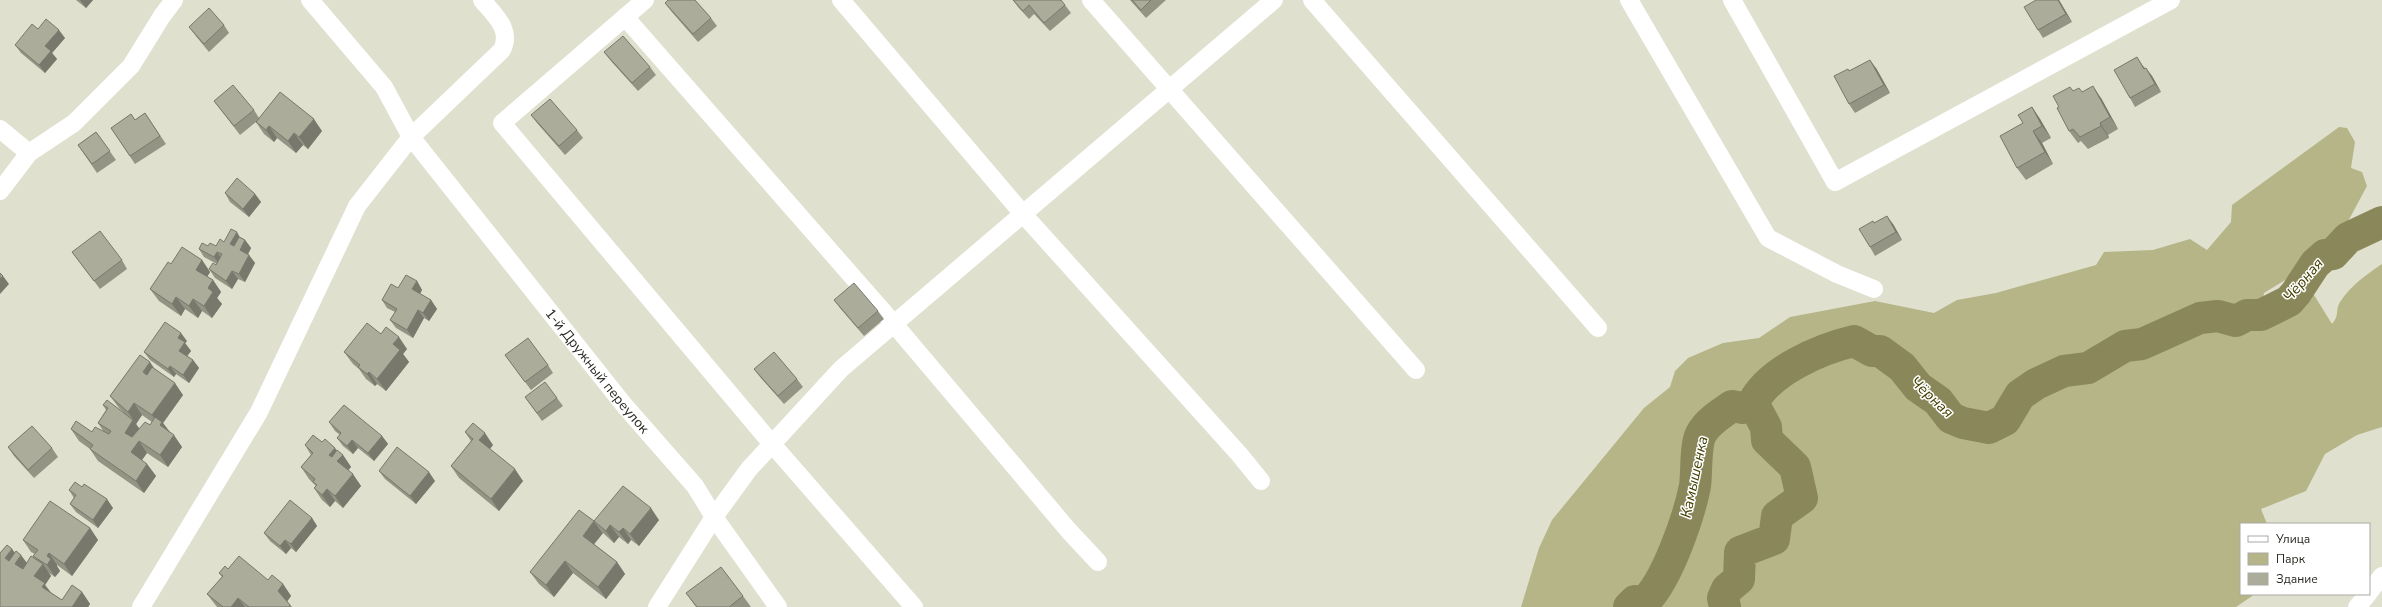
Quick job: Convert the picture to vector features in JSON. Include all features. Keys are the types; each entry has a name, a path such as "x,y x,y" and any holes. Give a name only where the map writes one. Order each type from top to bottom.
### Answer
{"street":[{"path":"0,192 28,153 74,124 131,66 162,16 174,0"},
{"name":"1-й Дружный переулок","path":"310,0 384,87 411,138 624,405 695,486 714,517 778,607"},
{"path":"645,0 502,123 772,444 914,607"},
{"path":"841,0 1023,214 1239,454 1261,481"},
{"path":"1091,0 1170,88 1416,370"},
{"path":"657,607 714,517 749,469 841,369 1274,0"},
{"path":"1312,0 1598,328"},
{"path":"1629,0 1768,238 1837,274 1874,289"},
{"path":"1732,0 1835,182 2171,0"},
{"path":"141,607 258,412 280,371 315,292 357,206 411,138 502,50 506,41 506,31 489,3"},
{"path":"625,17 894,324 1069,531 1098,562"},
{"path":"0,129 28,153"},
{"path":"2370,591 2382,576"},
{"path":"2357,607 2366,595"}],"green space":[{"path":"2339,127 2347,128 2355,142 2351,168 2362,172 2367,186 2345,227 2328,246 2308,258 2290,277 2264,293 2261,315 2269,325 2290,313 2307,295 2314,295 2332,324 2336,318 2340,302 2349,290 2382,264 2382,427 2357,435 2325,454 2306,491 2261,509 2267,523 2240,523 2240,595 2254,595 2236,607 1521,607 1539,548 1552,520 1644,408 1670,387 1675,371 1688,358 1723,343 1759,338 1790,317 1875,301 1934,313 1957,300 1996,293 2096,265 2104,252 2153,250 2190,239 2207,250 2231,222 2232,205"}],"building":[{"path":"668,0 695,0 711,18 693,34 665,3"},
{"path":"1013,0 1061,0 1065,5 1044,23 1029,5 1023,11"},
{"path":"1132,0 1151,0 1141,10"},
{"path":"2036,0 2058,0 2066,14 2038,30 2024,7"},
{"path":"209,8 224,25 204,44 189,27"},
{"path":"46,19 59,30 45,46 51,51 39,65 15,45 32,24 38,29"},
{"path":"623,36 650,67 632,83 604,52"},
{"path":"2137,57 2144,69 2146,68 2155,84 2130,98 2114,70"},
{"path":"1870,60 1884,85 1849,104 1834,76 1848,69 1849,71"},
{"path":"233,85 254,110 234,126 214,101"},
{"path":"2093,86 2110,117 2100,123 2101,126 2080,137 2073,129 2069,131 2057,108 2059,107 2053,96 2070,87 2073,91 2079,88 2082,92"},
{"path":"280,92 314,119 299,137 294,133 288,141 269,126 266,130 256,122"},
{"path":"550,99 577,130 559,146 531,115"},
{"path":"2032,107 2042,126 2033,131 2045,152 2017,168 2000,136 2023,123 2018,115"},
{"path":"145,113 160,136 130,156 111,128 131,114 135,120"},
{"path":"96,132 110,151 92,164 78,145"},
{"path":"237,178 255,194 243,209 225,193"},
{"path":"1887,216 1896,232 1870,247 1859,229 1873,221 1874,223"},
{"path":"231,229 237,232 230,244 234,246 239,237 245,240 240,250 249,255 239,274 232,271 226,281 209,269 213,263 216,265 222,254 217,252 214,257 199,249 202,243 208,246 210,243 216,246 220,239 224,242"},
{"path":"100,231 122,260 94,281 72,252"},
{"path":"182,247 202,260 196,270 213,280 208,288 213,292 204,306 193,299 189,306 176,297 172,304 150,289 168,262 171,264"},
{"path":"406,275 417,281 412,289 431,300 423,313 418,310 407,330 390,320 397,309 382,300 391,284 398,288"},
{"path":"854,283 878,311 858,328 834,300"},
{"path":"165,322 181,333 178,338 185,342 179,351 193,360 183,375 170,366 168,369 144,352"},
{"path":"367,323 381,334 386,327 399,337 393,344 400,350 377,379 369,372 367,374 358,367 360,365 344,352"},
{"path":"528,338 548,365 525,382 505,355"},
{"path":"774,352 797,379 778,396 754,369"},
{"path":"140,355 150,362 143,372 147,375 152,367 175,383 152,415 134,403 128,412 110,396"},
{"path":"545,382 557,398 537,413 525,397"},
{"path":"107,400 133,420 125,433 132,437 145,422 150,425 155,417 162,422 160,425 174,435 160,455 139,441 131,452 147,464 136,481 90,449 93,445 71,429 76,421 92,432 95,427 109,434 111,431 98,423 108,408 103,405"},
{"path":"344,405 382,436 368,453 352,440 347,446 337,438 341,433 329,422"},
{"path":"473,423 485,433 479,440 515,469 491,499 451,466 473,439 465,432"},
{"path":"32,426 52,448 28,470 8,447"},
{"path":"313,435 322,442 325,439 335,448 329,455 332,457 337,450 343,455 337,461 353,474 335,496 327,489 322,495 314,488 317,485 313,482 315,479 301,467 313,453 305,445"},
{"path":"397,447 429,472 410,496 379,471"},
{"path":"75,482 82,487 84,484 107,499 93,520 70,504 76,495 69,490"},
{"path":"623,486 651,508 630,534 623,528 619,532 610,525 606,531 594,521"},
{"path":"290,500 312,518 291,544 285,540 280,546 264,533"},
{"path":"50,501 90,528 64,564 49,553 47,556 51,559 47,565 33,556 38,550 23,540"},
{"path":"579,510 594,521 583,536 617,562 598,587 565,561 546,585 530,572"},
{"path":"7,545 12,549 5,558 9,561 16,551 21,555 15,564 23,569 31,556 43,564 34,576 45,583 42,587 62,600 72,585 82,592 72,607 0,607 0,553"},
{"path":"239,556 268,580 272,575 283,584 278,591 290,605 289,607 249,607 238,598 231,607 223,607 207,594 223,576 219,573 225,566 228,569"},
{"path":"721,567 743,596 729,607 697,607 686,593"}],"waterway":[{"name":"Чёрная","path":"1725,607 1723,598 1727,589 1739,579 1740,552 1774,539 1777,516 1802,498 1795,467 1767,440 1766,427 1753,403 1761,391 1783,371 1811,356 1854,341 1872,351 1880,351 1902,367 1918,387 1938,401 1951,418 1963,423 1989,428 2005,420 2020,395 2036,384 2064,371 2088,368 2125,346 2142,344 2200,318 2218,316 2236,321 2247,315 2261,315 2289,301 2315,264 2325,255 2333,254 2348,238 2382,222"},
{"name":"Камышенка","path":"1629,607 1635,601 1642,604 1651,595 1668,566 1682,532 1692,499 1695,486 1699,439 1704,429 1719,415 1732,406 1743,408 1753,403"}]}
